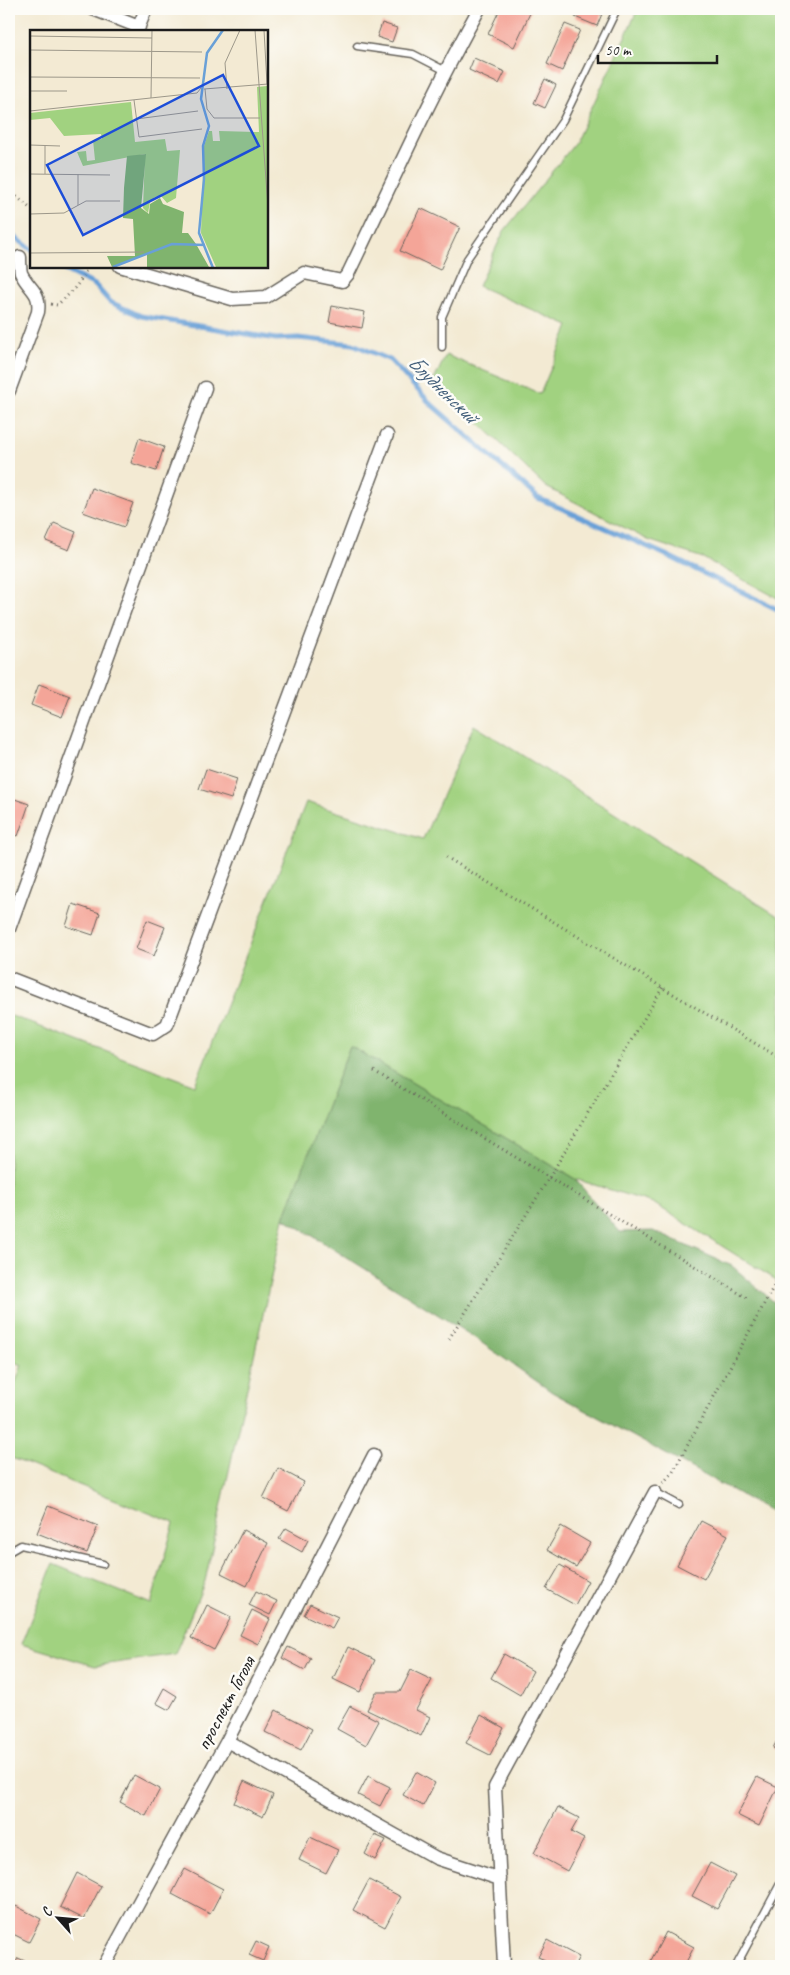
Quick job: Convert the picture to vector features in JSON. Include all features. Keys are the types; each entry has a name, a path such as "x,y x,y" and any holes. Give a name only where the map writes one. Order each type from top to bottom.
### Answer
{"street":[{"path":"93,9 138,29 146,9"},
{"path":"127,268 232,299 266,297 304,273 342,281 348,274 387,194 444,70 479,9"},
{"path":"9,391 40,302 33,288 21,273 20,257"},
{"path":"9,929 205,388"},
{"path":"9,978 153,1034 168,1025 387,435"},
{"name":"проспект Гоголя","path":"104,1966 227,1741 374,1455"},
{"path":"504,1966 495,1787 655,1492"},
{"path":"227,1741 436,1858 500,1879"}],"lane":[{"path":"442,347 442,317 467,259 563,120 617,9"},
{"path":"357,46 413,54 444,70"},
{"path":"655,1492 679,1505"},
{"path":"9,1552 21,1545 103,1564"},
{"path":"736,1966 781,1882"}],"path":[{"path":"9,190 30,208"},
{"path":"40,302 57,305 80,283 87,268"},
{"path":"446,857 781,1059"},
{"path":"449,1339 550,1178 663,987"},
{"path":"374,1071 747,1298"},
{"path":"655,1492 673,1472 781,1273"}],"green space":[{"path":"638,9 781,9 781,600 703,558 648,540 546,487 434,380 446,355 540,394 569,326 478,286 504,231 575,143"},
{"path":"474,725 781,918 781,1149 779,1155 781,1163 781,1283 653,1203 575,1179 350,1046 284,1218 205,1581 175,1654 95,1666 21,1644 53,1564 151,1604 174,1523 9,1457 9,1400 22,1365 9,1360 9,1015 195,1085 306,802 423,839"},
{"path":"350,1046 575,1179 620,1232 653,1231 732,1266 781,1308 781,1517 552,1392 472,1336 284,1218"}],"building":[{"path":"500,9 532,9 514,47 488,34"},
{"path":"578,9 604,9 597,26 575,17"},
{"path":"382,23 397,28 392,42 377,37"},
{"path":"565,24 580,30 562,71 547,64"},
{"path":"474,58 505,72 499,84 469,70"},
{"path":"545,79 556,85 545,108 534,103"},
{"path":"420,208 460,227 440,270 400,251"},
{"path":"332,306 365,312 362,328 329,322"},
{"path":"139,438 164,447 156,471 131,463"},
{"path":"92,488 133,503 124,527 83,512"},
{"path":"54,523 76,532 69,550 46,541"},
{"path":"39,684 70,696 62,717 31,705"},
{"path":"206,769 237,779 231,799 199,789"},
{"path":"9,797 29,804 18,836 9,832"},
{"path":"73,904 100,913 93,935 66,926"},
{"path":"147,920 165,927 154,956 136,949"},
{"path":"278,1468 304,1482 288,1511 263,1498"},
{"path":"48,1506 98,1526 87,1553 37,1533"},
{"path":"701,1521 728,1535 704,1579 677,1565"},
{"path":"561,1526 590,1543 576,1567 547,1550"},
{"path":"286,1528 308,1540 302,1552 279,1539"},
{"path":"243,1530 268,1543 247,1586 221,1573"},
{"path":"560,1565 588,1581 575,1605 546,1589"},
{"path":"256,1591 277,1601 270,1615 249,1605"},
{"path":"310,1604 338,1617 332,1628 304,1615"},
{"path":"207,1605 231,1617 214,1650 191,1638"},
{"path":"252,1610 270,1619 258,1644 240,1635"},
{"path":"288,1647 311,1658 305,1670 282,1658"},
{"path":"348,1647 375,1660 360,1692 333,1679"},
{"path":"504,1654 533,1671 520,1695 491,1678"},
{"path":"411,1670 432,1680 416,1710 430,1717 421,1736 367,1710 376,1692 400,1692"},
{"path":"164,1688 177,1696 169,1710 156,1703"},
{"path":"350,1706 379,1721 366,1745 337,1729"},
{"path":"276,1710 312,1729 301,1750 265,1732"},
{"path":"481,1715 504,1728 490,1755 466,1743"},
{"path":"781,1733 781,1753 773,1748"},
{"path":"416,1772 435,1783 423,1806 403,1795"},
{"path":"134,1775 160,1789 146,1816 120,1802"},
{"path":"368,1776 390,1787 380,1806 358,1795"},
{"path":"757,1777 778,1787 759,1826 737,1815"},
{"path":"244,1781 273,1795 263,1817 234,1803"},
{"path":"558,1807 579,1818 571,1832 584,1839 567,1871 534,1853"},
{"path":"375,1835 386,1840 375,1860 365,1854"},
{"path":"310,1837 338,1850 326,1873 299,1860"},
{"path":"710,1863 735,1876 717,1909 692,1896"},
{"path":"185,1869 223,1889 210,1914 172,1894"},
{"path":"77,1873 101,1886 84,1919 60,1907"},
{"path":"369,1880 401,1897 385,1927 353,1910"},
{"path":"16,1906 41,1919 29,1942 9,1932 9,1920"},
{"path":"666,1932 694,1947 684,1966 648,1966"},
{"path":"547,1940 579,1957 574,1966 542,1966 545,1960 538,1957"},
{"path":"256,1941 269,1947 263,1961 249,1955"},
{"path":"18,1958 36,1966 14,1966"}],"waterway":[{"name":"Блудненский","path":"9,233 30,248"},
{"name":"Блудненский","path":"60,268 95,285 110,302 141,316 276,339 298,338 353,344 390,360 431,404 538,498 666,555 781,611"}]}
